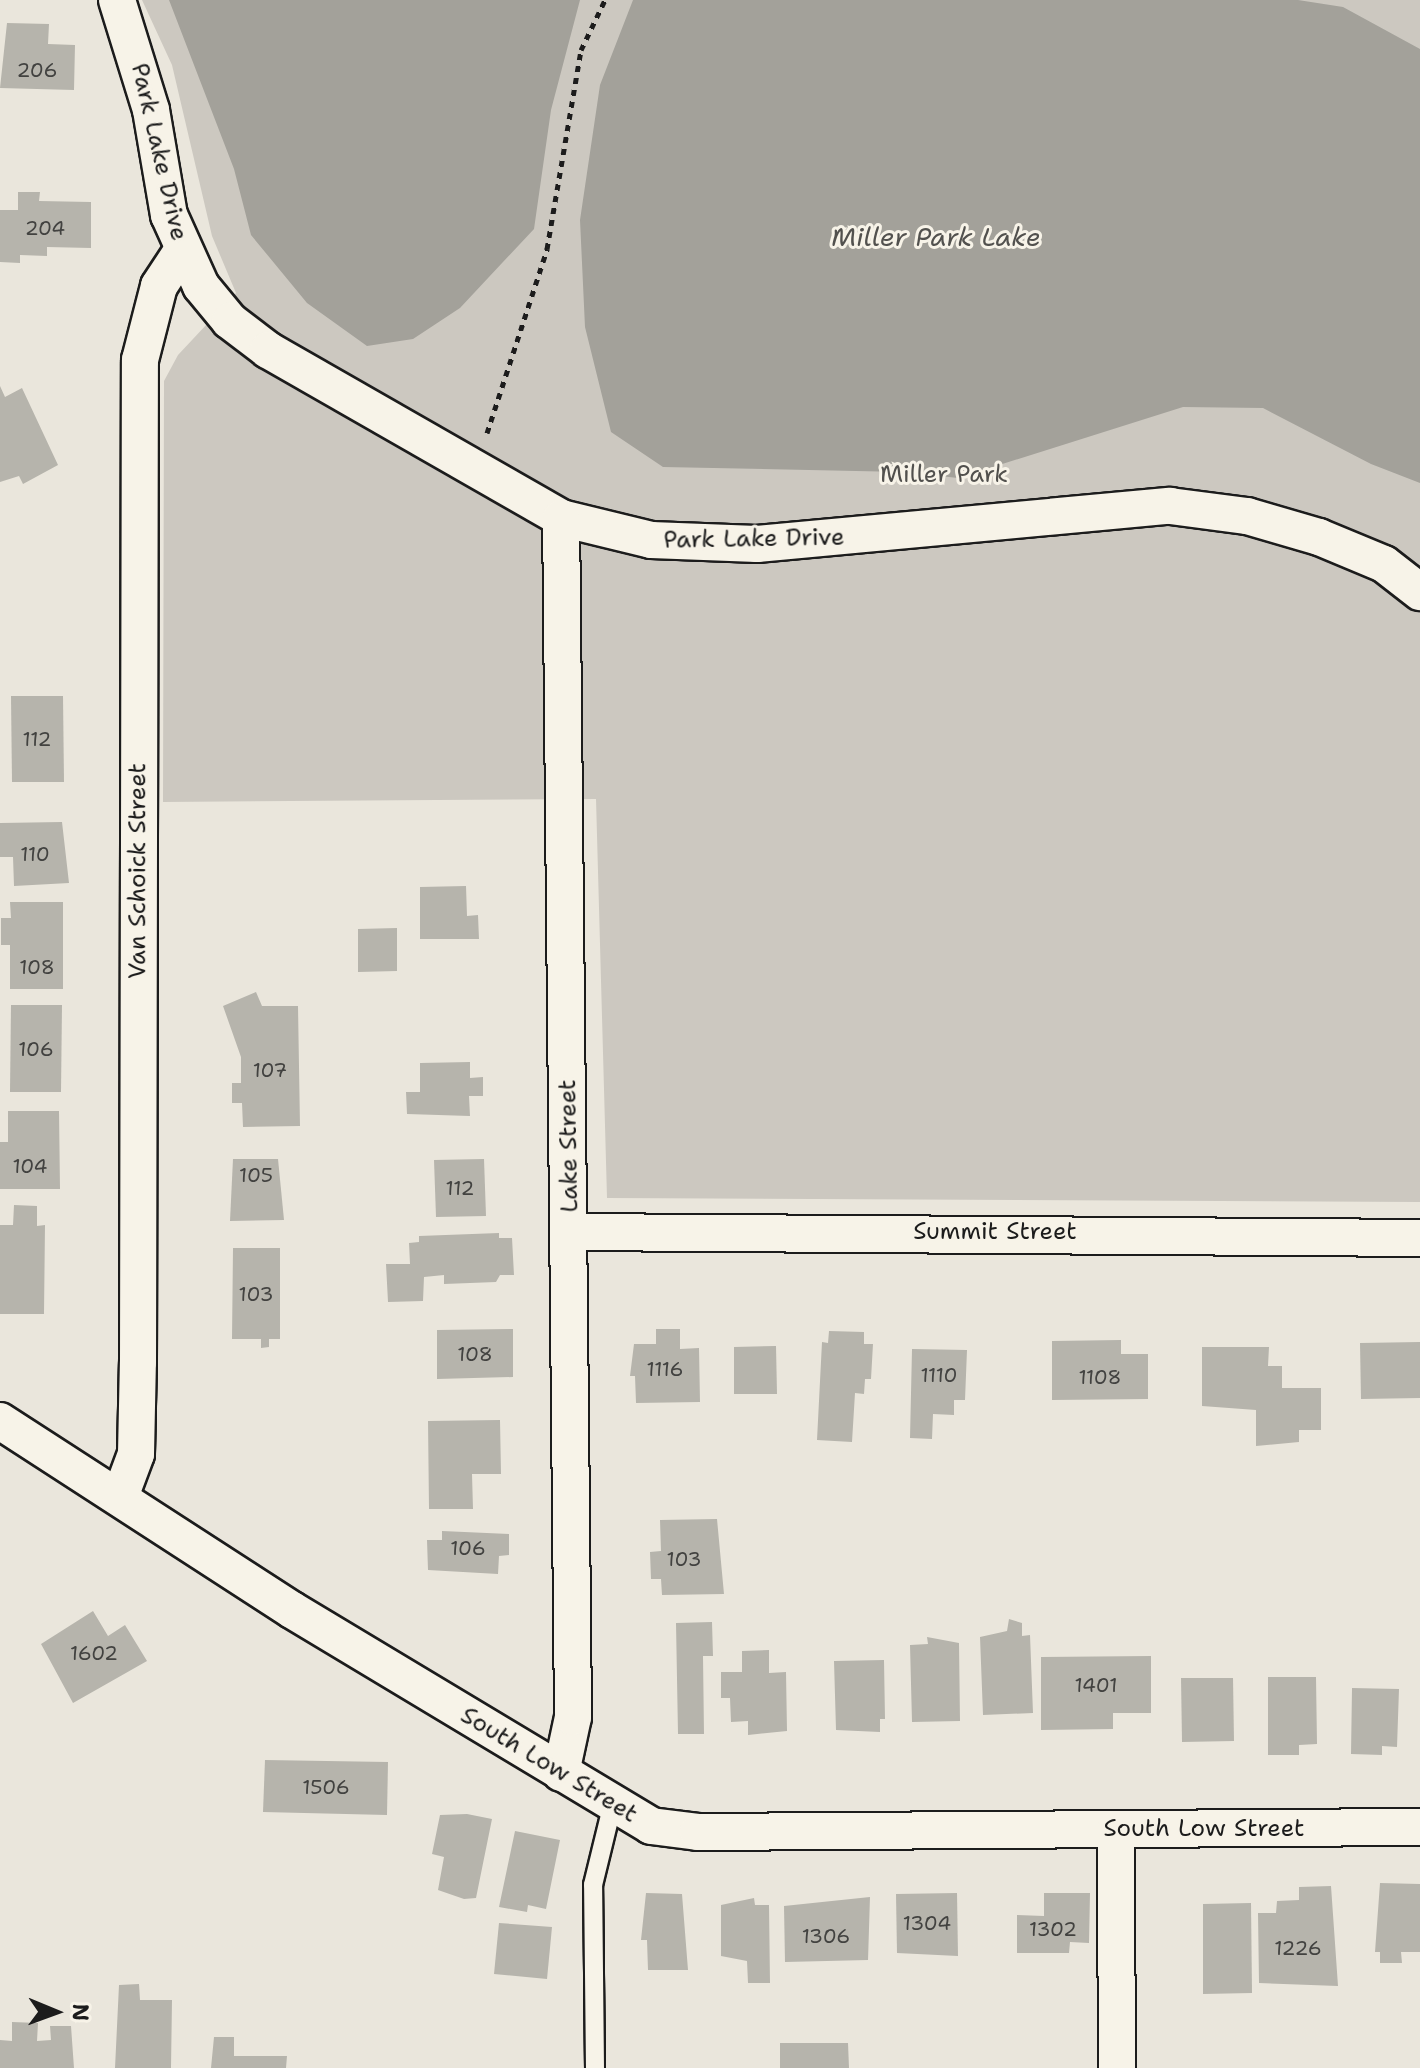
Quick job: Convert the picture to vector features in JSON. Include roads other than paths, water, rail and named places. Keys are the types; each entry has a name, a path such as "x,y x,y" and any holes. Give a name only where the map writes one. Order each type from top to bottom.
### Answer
{"street":[{"name":"Park Lake Drive","path":"117,0 151,110 169,215 182,251 201,286 230,321 268,350 561,518 651,540 757,544 1170,506 1247,516 1319,537 1384,564 1420,592"},
{"name":"Van Schoick Street","path":"120,1497 136,1454 138,1362 140,360 159,286 182,251"},
{"name":"Lake Street","path":"561,518 573,1717 561,1773"},
{"name":"Summit Street","path":"570,1232 1420,1238"},
{"name":"South Low Street","path":"0,1421 612,1807 651,1826 698,1832 1420,1827"},
{"path":"1116,1830 1117,2068"}],"lane":[{"path":"595,2068 593,1885 612,1807"}],"water":[{"path":"169,0 580,0 551,110 534,229 460,308 413,339 367,346 307,303 251,235 234,169"},
{"name":"Miller Park Lake","path":"633,0 1298,0 1343,7 1420,49 1420,483 1371,464 1263,408 1183,407 958,478 903,472 663,467 611,432 585,327 580,220 600,85"}],"park label":[{"name":"Miller Park","path":"944,475"}]}
